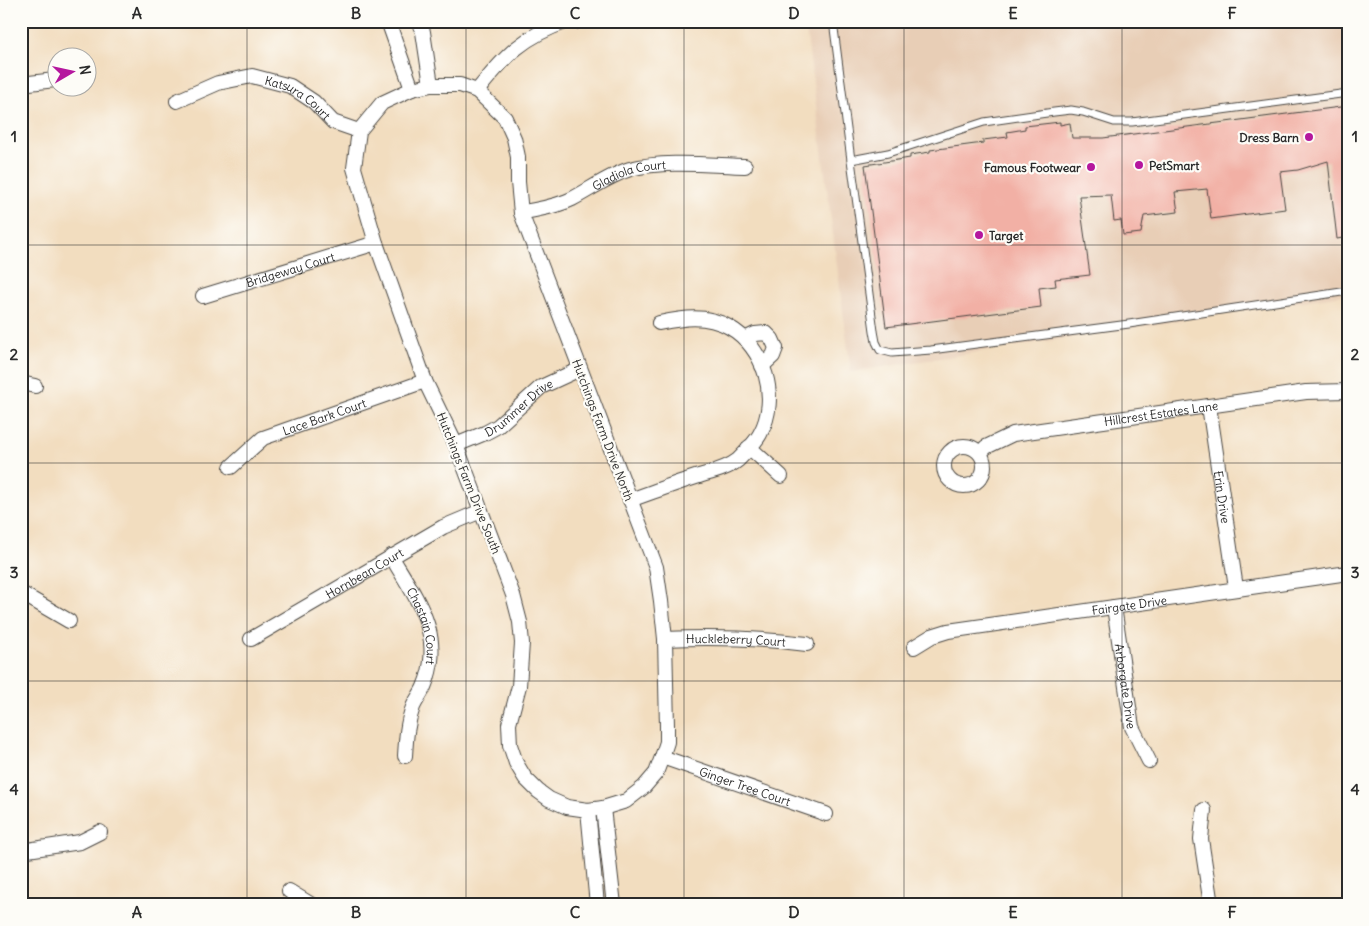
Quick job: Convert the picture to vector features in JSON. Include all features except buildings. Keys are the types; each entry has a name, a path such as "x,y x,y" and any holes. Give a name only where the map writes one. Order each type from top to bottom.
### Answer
{"street":[{"path":"388,21 412,89"},
{"path":"418,21 423,32 431,85"},
{"path":"359,131 382,103 412,89 431,85 460,86 476,90 518,46 539,32 572,25"},
{"name":"Katsura Court","path":"177,101 218,83 252,76 290,86 314,102 333,122 359,131"},
{"path":"21,84 48,81"},
{"name":"Hutchings Farm Drive North","path":"476,90 505,118 514,138 518,157 521,212 656,567 665,639 667,742 656,773 644,787 626,801 603,808 588,810"},
{"name":"Hutchings Farm Drive South","path":"359,131 354,168 376,243 425,381 456,445 513,595 520,622 522,642 519,686 509,724 510,745 516,763 525,778 549,800 568,807 588,810"},
{"name":"Gladiola Court","path":"521,212 557,205 630,169 662,165 745,166"},
{"name":"Bridgeway Court","path":"204,296 376,243"},
{"path":"630,500 721,469 736,461 760,434 769,407 769,390 762,366 756,352 745,339 729,327 711,320 688,317 659,323"},
{"path":"745,339 755,334 766,333 772,339 776,348 773,356 762,366"},
{"name":"Drummer Drive","path":"456,445 498,426 541,387 580,368"},
{"name":"Lace Bark Court","path":"231,467 263,438 425,381"},
{"path":"21,384 35,386"},
{"name":"Hillcrest Estates Lane","path":"980,453 986,447 1013,434 1306,392 1348,391"},
{"name":"Erin Drive","path":"1209,406 1236,588"},
{"path":"749,447 780,476"},
{"name":"Hornbean Court","path":"251,639 443,527 481,511"},
{"name":"Chastain Court","path":"391,556 423,610 431,636 431,665 406,729 405,756"},
{"name":"Fairgate Drive","path":"914,647 932,636 948,630 1348,573"},
{"path":"21,593 69,621"},
{"name":"Arborgate Drive","path":"1114,607 1132,727 1149,761"},
{"name":"Huckleberry Court","path":"665,639 721,637 767,639 807,644"},
{"name":"Ginger Tree Court","path":"662,757 826,814"},
{"path":"603,808 614,905"},
{"path":"588,810 597,905"},
{"path":"1204,810 1201,838 1211,905"},
{"path":"21,851 80,842 100,832"},
{"path":"289,891 312,905"}],"lane":[{"path":"833,21 874,331 880,350 892,353 931,350 1119,325 1348,291"},
{"path":"851,160 888,153 984,122 1054,112 1071,110 1114,122 1126,123 1348,93"}],"path":[{"path":"572,25 622,21"}],"shaded area":[{"path":"805,21 1348,21 1348,294 851,372"}],"place":[{"name":"Dress Barn","path":"1309,137"},
{"name":"PetSmart","path":"1139,165"},
{"name":"Famous Footwear","path":"1091,167"},
{"name":"Target","path":"979,235"}]}
